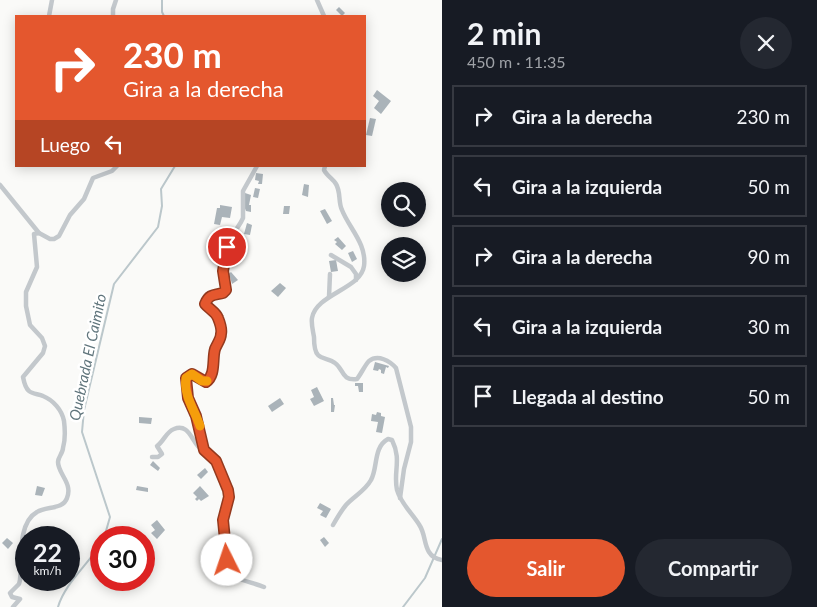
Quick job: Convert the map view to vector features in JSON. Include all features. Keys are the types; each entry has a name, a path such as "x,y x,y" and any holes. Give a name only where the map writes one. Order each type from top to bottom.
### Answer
{"street":[{"path":"49,15 52,0"},
{"path":"113,15 112,9 116,0"},
{"path":"317,0 324,15"},
{"path":"0,185 38,232 50,239 54,239 59,236 70,214 84,199 93,178 112,171 116,167"},
{"path":"204,450 200,426 194,408 188,398 185,382 186,378 192,374 206,382 213,373 212,357 216,345 222,336 221,327 219,319 205,304 212,294 223,293 226,290 223,271 228,244 241,222 243,191 257,167"},
{"path":"325,167 326,173 336,183 340,192 342,210 362,248 364,267 356,281 329,297 314,312 312,319 315,351 338,365 349,379 357,379 370,361 374,360 385,359 396,368 411,427 411,442 404,469 400,498"},
{"path":"13,607 20,600 12,597 10,593 19,584 21,544 29,521 36,512 63,504 67,500 68,493 68,485 65,476 59,468 58,461 63,450 64,422 61,412 54,403 44,396 29,392 23,377 43,353 45,346 42,338 30,325 26,306 26,292 36,267 34,234 38,232"},
{"path":"331,255 352,267 356,274 356,281"},
{"path":"329,297 330,274"},
{"path":"152,458 162,454 158,446 170,431 183,428 190,433 197,446 216,461 229,497 223,520 229,574 234,578 247,580 264,587"},
{"path":"333,525 345,506 366,488 371,480 378,452 385,440 392,440 397,454 396,488 400,498 421,527 426,547 430,554 442,560"}],"building":[{"path":"339,7 345,13 341,15 336,10"},
{"path":"377,90 391,101 381,114 374,108 379,101 373,96"},
{"path":"370,118 376,119 372,136 366,135"},
{"path":"256,173 263,174 262,184 258,184 259,181 255,180"},
{"path":"304,184 309,185 308,197 302,195"},
{"path":"255,188 260,189 258,198 253,197"},
{"path":"245,193 251,195 249,205 251,205 251,212 246,211 244,206"},
{"path":"220,205 232,207 230,218 222,217 220,225 214,224 217,208 220,208"},
{"path":"284,206 290,206 289,214 283,214"},
{"path":"325,209 332,221 327,224 320,211"},
{"path":"247,223 252,225 250,235 244,234"},
{"path":"338,237 346,246 342,250 335,244 337,242 334,240"},
{"path":"353,251 357,259 352,262 348,253"},
{"path":"336,260 338,271 331,272 329,261"},
{"path":"231,272 238,280 232,284 230,277 228,279 226,276"},
{"path":"280,283 286,288 278,297 271,291"},
{"path":"375,362 389,366 388,368 386,367 384,374 379,369 378,371 373,370"},
{"path":"355,383 363,383 363,392 359,392 358,386 355,386"},
{"path":"317,387 324,401 314,406 310,399 314,397 311,390"},
{"path":"280,398 284,404 272,412 268,406"},
{"path":"331,398 333,398 335,405 334,412 331,412"},
{"path":"377,412 385,417 382,433 376,432 378,422 371,421 372,414 376,415"},
{"path":"139,417 152,418 151,424 139,423"},
{"path":"153,461 160,468 158,471 150,465"},
{"path":"205,468 208,472 201,479 197,475"},
{"path":"37,486 45,488 42,496 35,495"},
{"path":"137,486 148,488 148,492 136,490"},
{"path":"200,486 209,496 201,501 199,499 197,501 195,499 197,497 193,493"},
{"path":"320,503 331,509 326,518 320,515 323,511 317,508"},
{"path":"157,520 165,530 157,539 155,537 155,526 151,525"},
{"path":"324,537 329,543 325,547 320,540"},
{"path":"7,538 13,543 8,549 2,543"}],"waterway":[{"name":"Quebrada El Caimito","path":"162,0 164,15"},
{"name":"Quebrada El Caimito","path":"107,526 110,517 82,432 84,410 114,284 158,227 162,206 161,189 174,167"},
{"path":"403,607 425,578 442,539"},
{"name":"Quebrada El Caimito","path":"58,607 71,582 90,558"}],"slow traffic":[{"path":"200,426 194,408 188,398 185,382 186,378 192,374 202,381 207,381"}],"route":[{"path":"227,247 223,271 226,290 220,294 212,294 205,304 215,313 221,327 222,336 216,345 212,357 213,373 206,382 192,374 186,378 185,382 188,398 194,408 200,426 204,450 216,461 228,490 229,497 223,520 227,560"}]}
